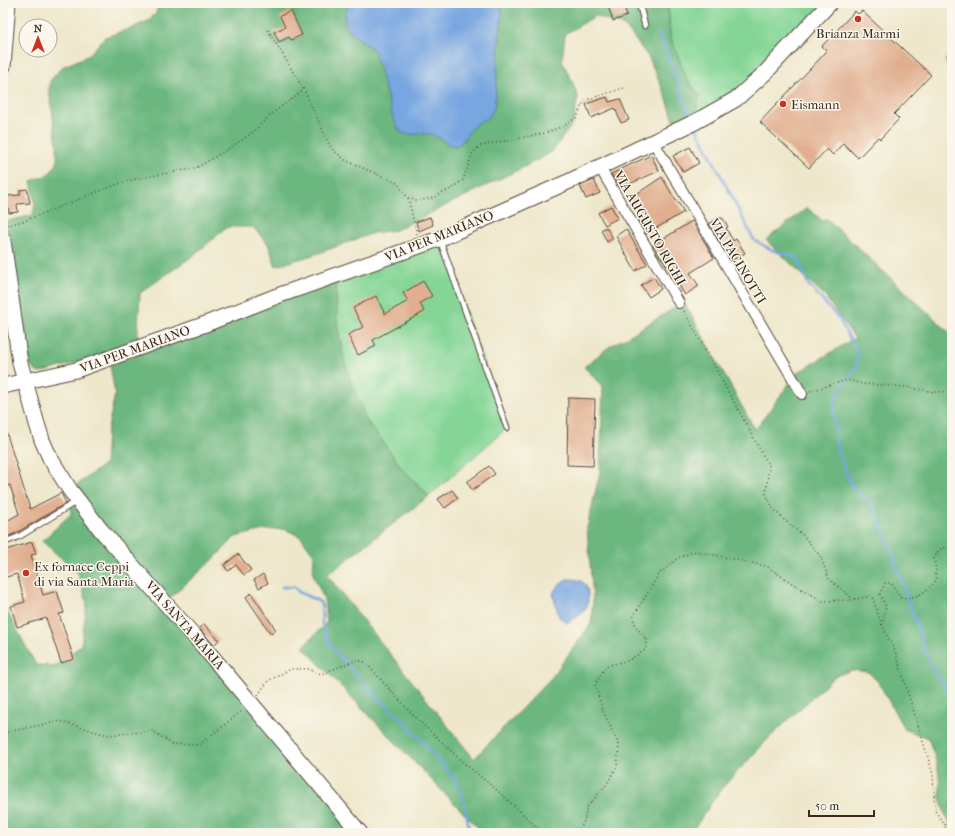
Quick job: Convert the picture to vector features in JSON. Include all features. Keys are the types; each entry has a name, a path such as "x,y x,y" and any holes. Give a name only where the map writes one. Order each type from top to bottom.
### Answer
{"street":[{"path":"3,66 8,3"},
{"name":"VIA PER MARIANO","path":"3,386 76,370 440,239 653,142 696,122 736,99 748,90 830,3"},
{"name":"VIA PACINOTTI","path":"653,142 802,394"},
{"name":"VIA AUGUSTO RIGHI","path":"599,166 679,302"},
{"name":"VIA SANTA MARIA","path":"3,240 20,363 42,440 50,458 70,490 101,530 252,703 360,833"}],"lane":[{"path":"638,3 645,26"},
{"path":"440,239 507,428"},
{"path":"3,543 20,536 78,500"}],"path":[{"path":"268,30 304,90 331,148 345,160 397,183 408,198 420,246"},
{"path":"408,198 417,201 432,198 453,188 463,180 472,154 480,146 545,133 564,126 577,117 586,100 624,88"},
{"path":"3,226 24,221 134,179 196,168 233,146 248,135 270,115 304,90"},
{"path":"679,302 768,466 766,494 773,508 783,519 803,535 820,556 829,579 853,599"},
{"path":"802,394 847,380 863,384 906,387 934,392 952,391"},
{"path":"882,624 886,607 880,594 885,582 891,583 901,598 914,598 930,588 937,579 935,574 934,558 940,549 952,546"},
{"path":"578,833 584,821 587,807 606,785 617,768 619,745 602,709 595,684 606,666 629,660 645,650 648,641 636,627 633,617 659,574 678,558 696,550 766,566 823,601 872,596 882,624 895,651 933,774 935,811 946,826"},
{"path":"3,733 60,720 107,735 153,731 172,744 199,746 252,703 268,681 291,669 308,669 321,674 357,660 365,662 414,716 464,763 499,792 543,833"},
{"path":"939,833 952,821"}],"green space":[{"path":"159,3 668,3 670,35 687,80 700,96 697,104 696,117 676,127 667,99 649,58 625,26 595,16 565,34 562,61 578,97 573,123 552,152 396,230 373,233 319,253 276,266 268,244 253,227 227,227 194,255 140,293 137,346 39,373 33,369 29,362 5,222 33,215 35,202 31,181 48,175 57,164 57,144 49,90 50,81 62,67 88,56 105,37 148,21 156,13"},
{"path":"668,3 819,3 823,6 744,87 696,117 697,104 700,95 687,80 670,35"},
{"path":"952,55 952,78 945,60"},
{"path":"807,208 823,221 826,218 952,335 952,828 945,814 940,797 940,779 935,757 928,738 904,729 879,683 868,672 852,670 835,676 769,738 721,789 695,827 694,833 483,833 303,647 327,622 324,599 313,574 314,555 301,537 285,529 264,530 235,537 214,559 165,602 360,833 3,833 3,604 36,665 56,666 81,645 87,604 78,573 42,541 71,514 70,490 105,464 107,433 115,394 110,365 336,280 337,325 346,368 366,420 402,468 429,496 327,575 474,759 552,677 591,624 593,599 587,528 600,472 603,386 584,367 610,346 684,302 755,430 797,373 855,338 824,295 766,240"},
{"path":"441,242 507,428 429,496 402,468 366,420 346,368 337,325 336,280"}],"water":[{"path":"352,3 501,3 502,16 495,104 491,115 475,125 463,141 456,146 429,134 410,135 400,132 394,121 374,50 349,31 345,24 345,11"},
{"path":"567,579 583,582 588,593 586,608 582,613 568,623 559,617 553,595 558,586"}],"building":[{"path":"607,3 623,3 627,16 613,21"},
{"path":"291,11 302,35 291,40 289,37 279,42 274,32 285,27 280,16"},
{"path":"855,11 858,14 862,11 931,75 894,114 899,119 880,139 878,137 858,158 843,143 833,155 827,149 809,168 760,122 827,51 822,46"},
{"path":"607,97 609,102 620,99 629,120 621,123 615,108 591,118 586,104"},
{"path":"690,147 699,163 683,172 673,156"},
{"path":"651,155 659,171 620,188 611,174"},
{"path":"662,177 684,212 646,234 638,221 642,219 629,199"},
{"path":"594,180 600,193 586,199 580,186"},
{"path":"27,189 30,203 17,204 18,212 9,213 7,196 20,195 20,190"},
{"path":"611,206 618,218 605,225 598,213"},
{"path":"430,217 433,225 419,231 416,222"},
{"path":"720,218 724,220 728,227 726,228 733,241 736,239 745,253 731,261 709,224"},
{"path":"692,221 714,258 690,273 699,286 685,295 653,245"},
{"path":"606,227 613,238 607,242 601,230"},
{"path":"626,229 647,264 635,271 616,236"},
{"path":"654,277 661,289 649,297 641,285"},
{"path":"423,281 432,296 420,303 424,312 373,340 376,346 358,355 348,335 363,327 353,308 376,296 385,314 408,301 403,293"},
{"path":"568,398 595,399 593,466 567,465"},
{"path":"3,428 5,428 30,509 61,493 66,503 9,536 3,523 19,514 10,485 3,487"},
{"path":"489,466 495,474 472,490 467,482"},
{"path":"452,490 458,498 445,508 438,499"},
{"name":"Ex fornace Ceppi di via Santa Maria","path":"32,542 36,554 31,555 43,595 57,591 64,613 59,614 74,659 61,663 46,618 17,627 11,606 25,602 17,574 3,578 3,551"},
{"path":"238,554 251,570 244,575 236,565 228,571 224,565"},
{"path":"263,574 268,583 259,588 254,580"},
{"path":"251,593 276,630 271,634 246,597"},
{"path":"204,624 219,640 214,645 199,628"}],"waterway":[{"path":"659,33 691,117"},
{"path":"696,127 754,240 772,250 798,258 808,284 839,319 858,353 857,366 835,398 834,423 837,450 853,489 873,505 889,544 931,667 952,698"},
{"path":"282,587 294,587 299,592 320,602 322,607 322,624 330,644 365,685 403,720 455,779 463,797 470,833"}],"place":[{"name":"Brianza Marmi","path":"858,19"},
{"name":"Eismann","path":"783,104"},
{"name":"Ex fornace Ceppi di via Santa Maria","path":"26,573"}]}
